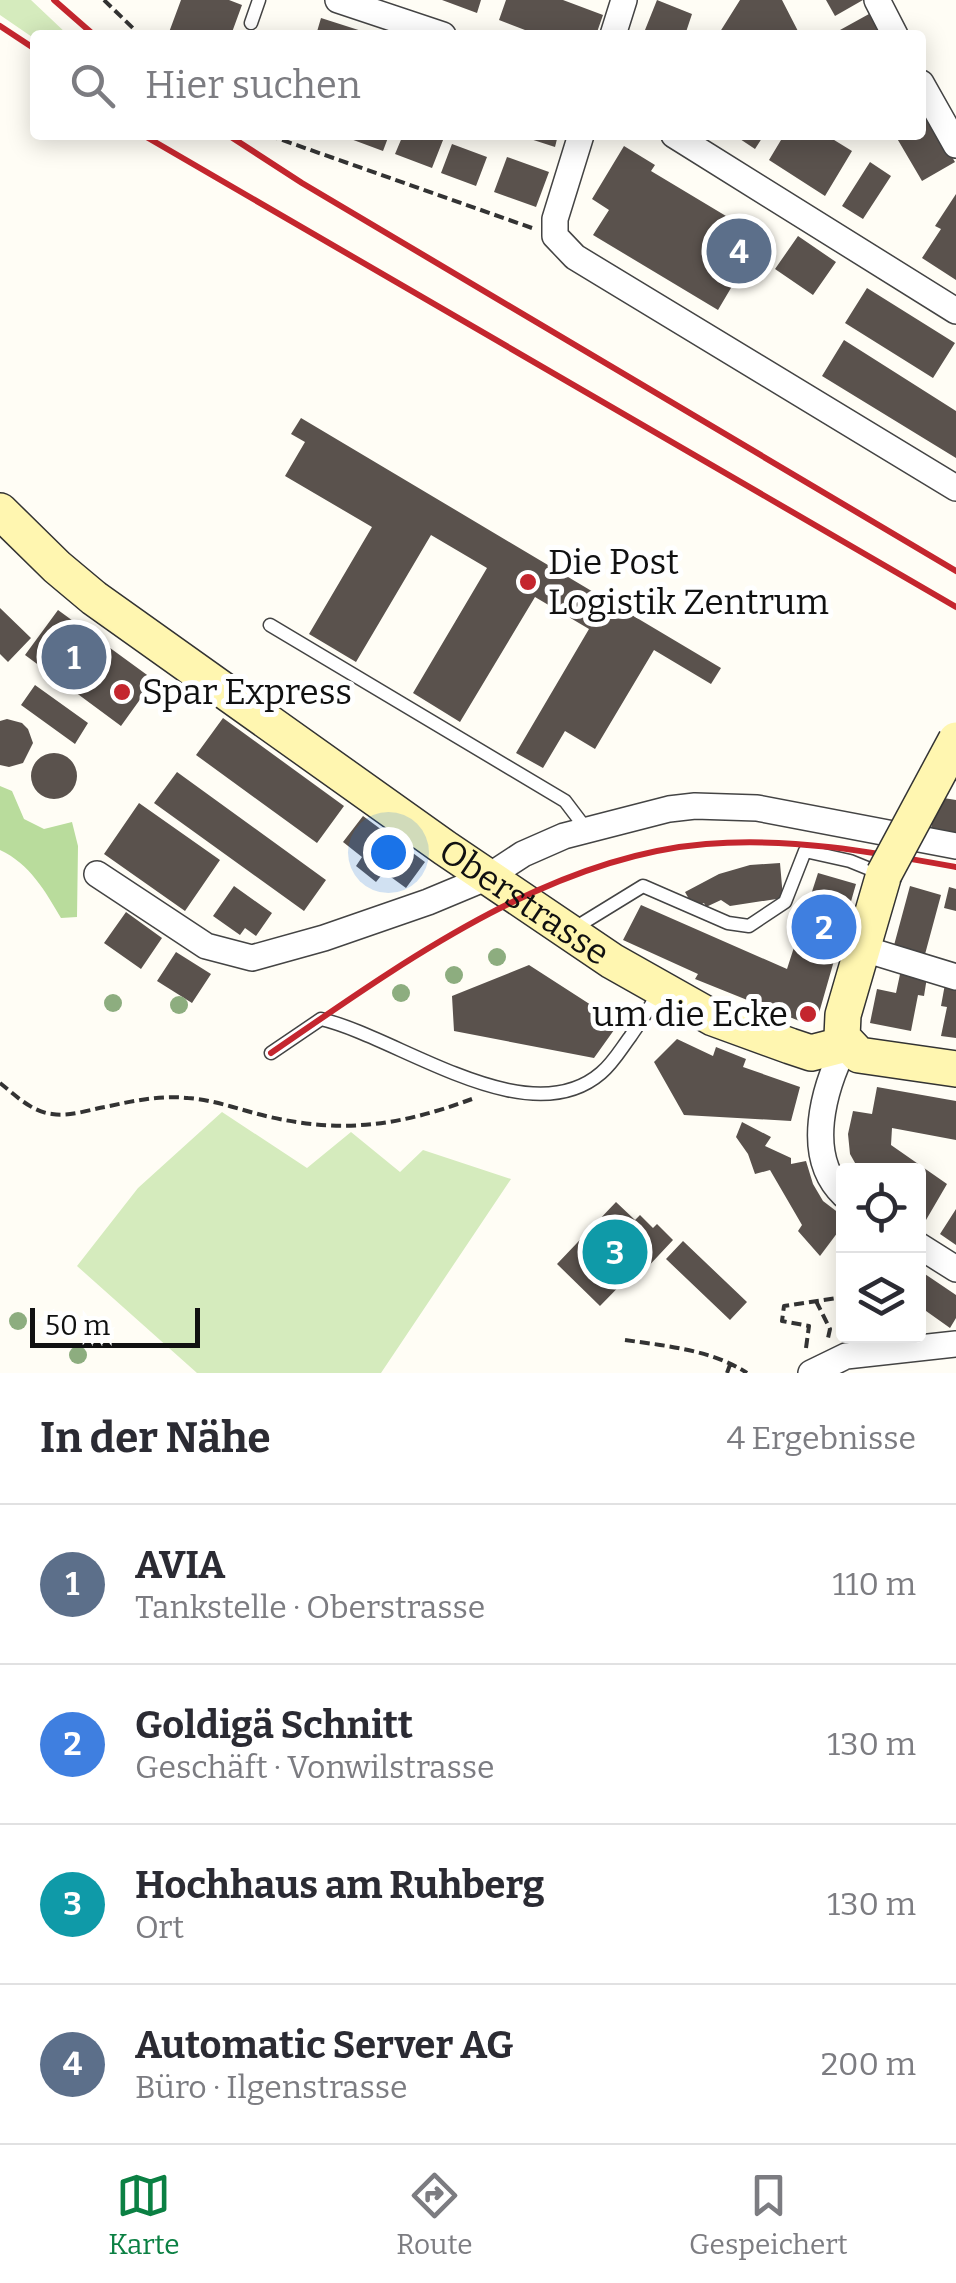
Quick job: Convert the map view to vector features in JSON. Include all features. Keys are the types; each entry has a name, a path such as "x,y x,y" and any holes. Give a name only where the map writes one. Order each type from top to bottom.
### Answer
{"street":[{"path":"338,0 428,30"},
{"path":"615,30 624,0"},
{"path":"877,0 893,30"},
{"path":"926,92 956,145"},
{"path":"579,140 555,219 555,236 575,257 956,488"},
{"path":"682,140 956,311"},
{"name":"Oberstrasse","path":"0,511 94,598 566,932 660,989 713,1018 810,1052 846,1044 860,1055 876,1060 956,1070"},
{"path":"836,1183 824,1165 821,1141 829,1077 846,1044 840,1030 862,948 884,874 956,740"},
{"path":"96,874 206,946 252,958 324,938 488,877 544,844 669,809 722,806 798,815 956,846"},
{"path":"862,948 956,977"},
{"path":"926,1250 956,1269"},
{"path":"810,1363 860,1353 956,1344"}],"lane":[{"path":"252,23 259,0"},
{"path":"270,625 565,801 587,830"},
{"path":"566,932 643,886 728,923 749,926 785,902 805,851 884,874"},
{"path":"272,1054 321,1019 348,1026 488,1086 518,1095 560,1094 585,1084 615,1058 660,989"}],"path":[{"path":"104,0 135,30"},
{"path":"282,140 555,236"},
{"path":"0,1083 32,1108 52,1114 151,1097 191,1098 272,1118 332,1126 382,1126 427,1116 480,1096 488,1086"},
{"path":"810,1363 806,1347 809,1326 782,1321 784,1306 836,1298"},
{"path":"816,1301 830,1329 828,1342 823,1346"},
{"path":"625,1340 682,1348 730,1362 748,1373"},
{"path":"727,1373 730,1362"}],"green space":[{"path":"0,0 31,0 63,30 30,30 30,36 0,15"},
{"path":"0,786 12,791 24,819 44,829 72,822 78,846 77,917 61,918 28,871 0,850"},
{"path":"222,1112 307,1168 351,1132 400,1172 423,1150 511,1179 381,1373 197,1373 77,1266 138,1188"}],"building":[{"path":"181,0 229,0 242,5 233,30 170,30"},
{"path":"442,0 481,0 477,13"},
{"path":"506,0 563,0 603,15 598,30 525,30 499,20"},
{"path":"657,0 692,14 687,30 645,30"},
{"path":"740,0 782,0 797,30 721,30"},
{"path":"826,0 863,0 835,16"},
{"path":"869,14 878,30 840,30"},
{"path":"321,18 358,30 317,30"},
{"path":"926,113 955,162 922,181 898,140 926,140"},
{"path":"353,140 387,140 383,151"},
{"path":"401,140 443,140 432,168 395,154"},
{"path":"533,140 557,140 555,147"},
{"path":"742,140 761,140 755,149"},
{"path":"781,140 834,140 852,151 825,196 769,160"},
{"path":"452,144 487,157 476,186 441,173"},
{"path":"624,146 655,165 651,171 761,237 718,310 593,235 609,210 592,199"},
{"path":"507,157 549,172 536,207 494,192"},
{"path":"870,162 891,176 863,219 842,206"},
{"path":"956,194 956,280 922,258 941,229 935,226"},
{"path":"798,236 836,262 813,295 775,269"},
{"path":"867,288 955,343 933,378 845,323"},
{"path":"844,340 956,411 956,458 822,376"},
{"name":"Die Post Logistik Zentrum","path":"301,418 721,668 711,684 654,650 595,749 565,731 543,768 516,753 589,629 535,597 460,722 413,693 487,568 431,535 356,662 309,634 372,527 285,476 305,442 291,434"},
{"path":"0,608 31,638 8,662 0,654"},
{"path":"58,610 154,680 121,726 25,655"},
{"path":"35,685 88,723 75,744 21,705"},
{"path":"223,718 344,806 317,843 196,755"},
{"path":"0,721 22,723 33,743 23,763 9,767 0,765"},
{"path":"54,753 71,759 77,776 71,793 54,799 37,793 31,776 37,759"},
{"path":"177,772 326,880 304,911 154,803"},
{"path":"937,797 956,800 956,833 931,828"},
{"path":"139,803 220,860 185,911 104,854"},
{"path":"363,816 425,862 406,888 384,872 376,882 356,866 362,857 343,842"},
{"path":"780,863 783,898 730,906 721,900 694,908 685,892 719,874 750,865"},
{"path":"818,873 856,884 813,1023 807,1024 695,979 698,974 623,940 641,905 787,969"},
{"path":"234,886 272,913 256,936 245,928 240,935 213,916"},
{"path":"910,886 941,895 924,958 893,949"},
{"path":"949,887 956,889 956,911 944,908"},
{"path":"126,912 162,938 141,969 104,943"},
{"path":"176,952 211,974 192,1003 157,981"},
{"path":"529,965 619,1023 594,1058 454,1031 452,996"},
{"path":"902,965 928,971 924,996 918,995 911,1031 870,1023 877,989 896,993"},
{"path":"945,984 956,987 956,1038 941,1036 947,1007 941,1006"},
{"path":"677,1039 713,1056 716,1047 746,1059 743,1067 800,1087 791,1121 684,1115 654,1062"},
{"path":"877,1087 956,1101 956,1140 892,1128 891,1145 917,1163 855,1163 848,1134 853,1111 872,1114"},
{"path":"742,1122 771,1137 765,1146 791,1158 791,1164 806,1161 823,1201 836,1211 836,1235 820,1256 798,1231 802,1225 770,1170 755,1174 736,1137"},
{"path":"926,1169 947,1184 926,1220"},
{"path":"616,1202 635,1220 640,1215 653,1228 657,1224 673,1240 644,1271 639,1266 600,1306 557,1264"},
{"path":"956,1209 956,1245 940,1234"},
{"path":"683,1241 747,1302 730,1320 666,1259"},
{"path":"926,1275 956,1295 956,1318 950,1328 926,1311"}],"railway":[{"path":"54,0 88,30"},
{"path":"0,26 30,46"},
{"path":"152,140 956,607"},
{"path":"236,140 956,571"},
{"path":"271,1053 477,920 589,870 647,853 738,842 801,844 956,867"}],"place":[{"name":"Automatic Server AG","path":"739,251"},
{"name":"Die Post Logistik Zentrum","path":"528,582"},
{"name":"AVIA","path":"74,657"},
{"name":"Spar Express","path":"122,692"},
{"name":"Goldigä Schnitt","path":"824,927"},
{"name":"um die Ecke","path":"808,1014"},
{"name":"Hochhaus am Ruhberg","path":"615,1252"}]}
